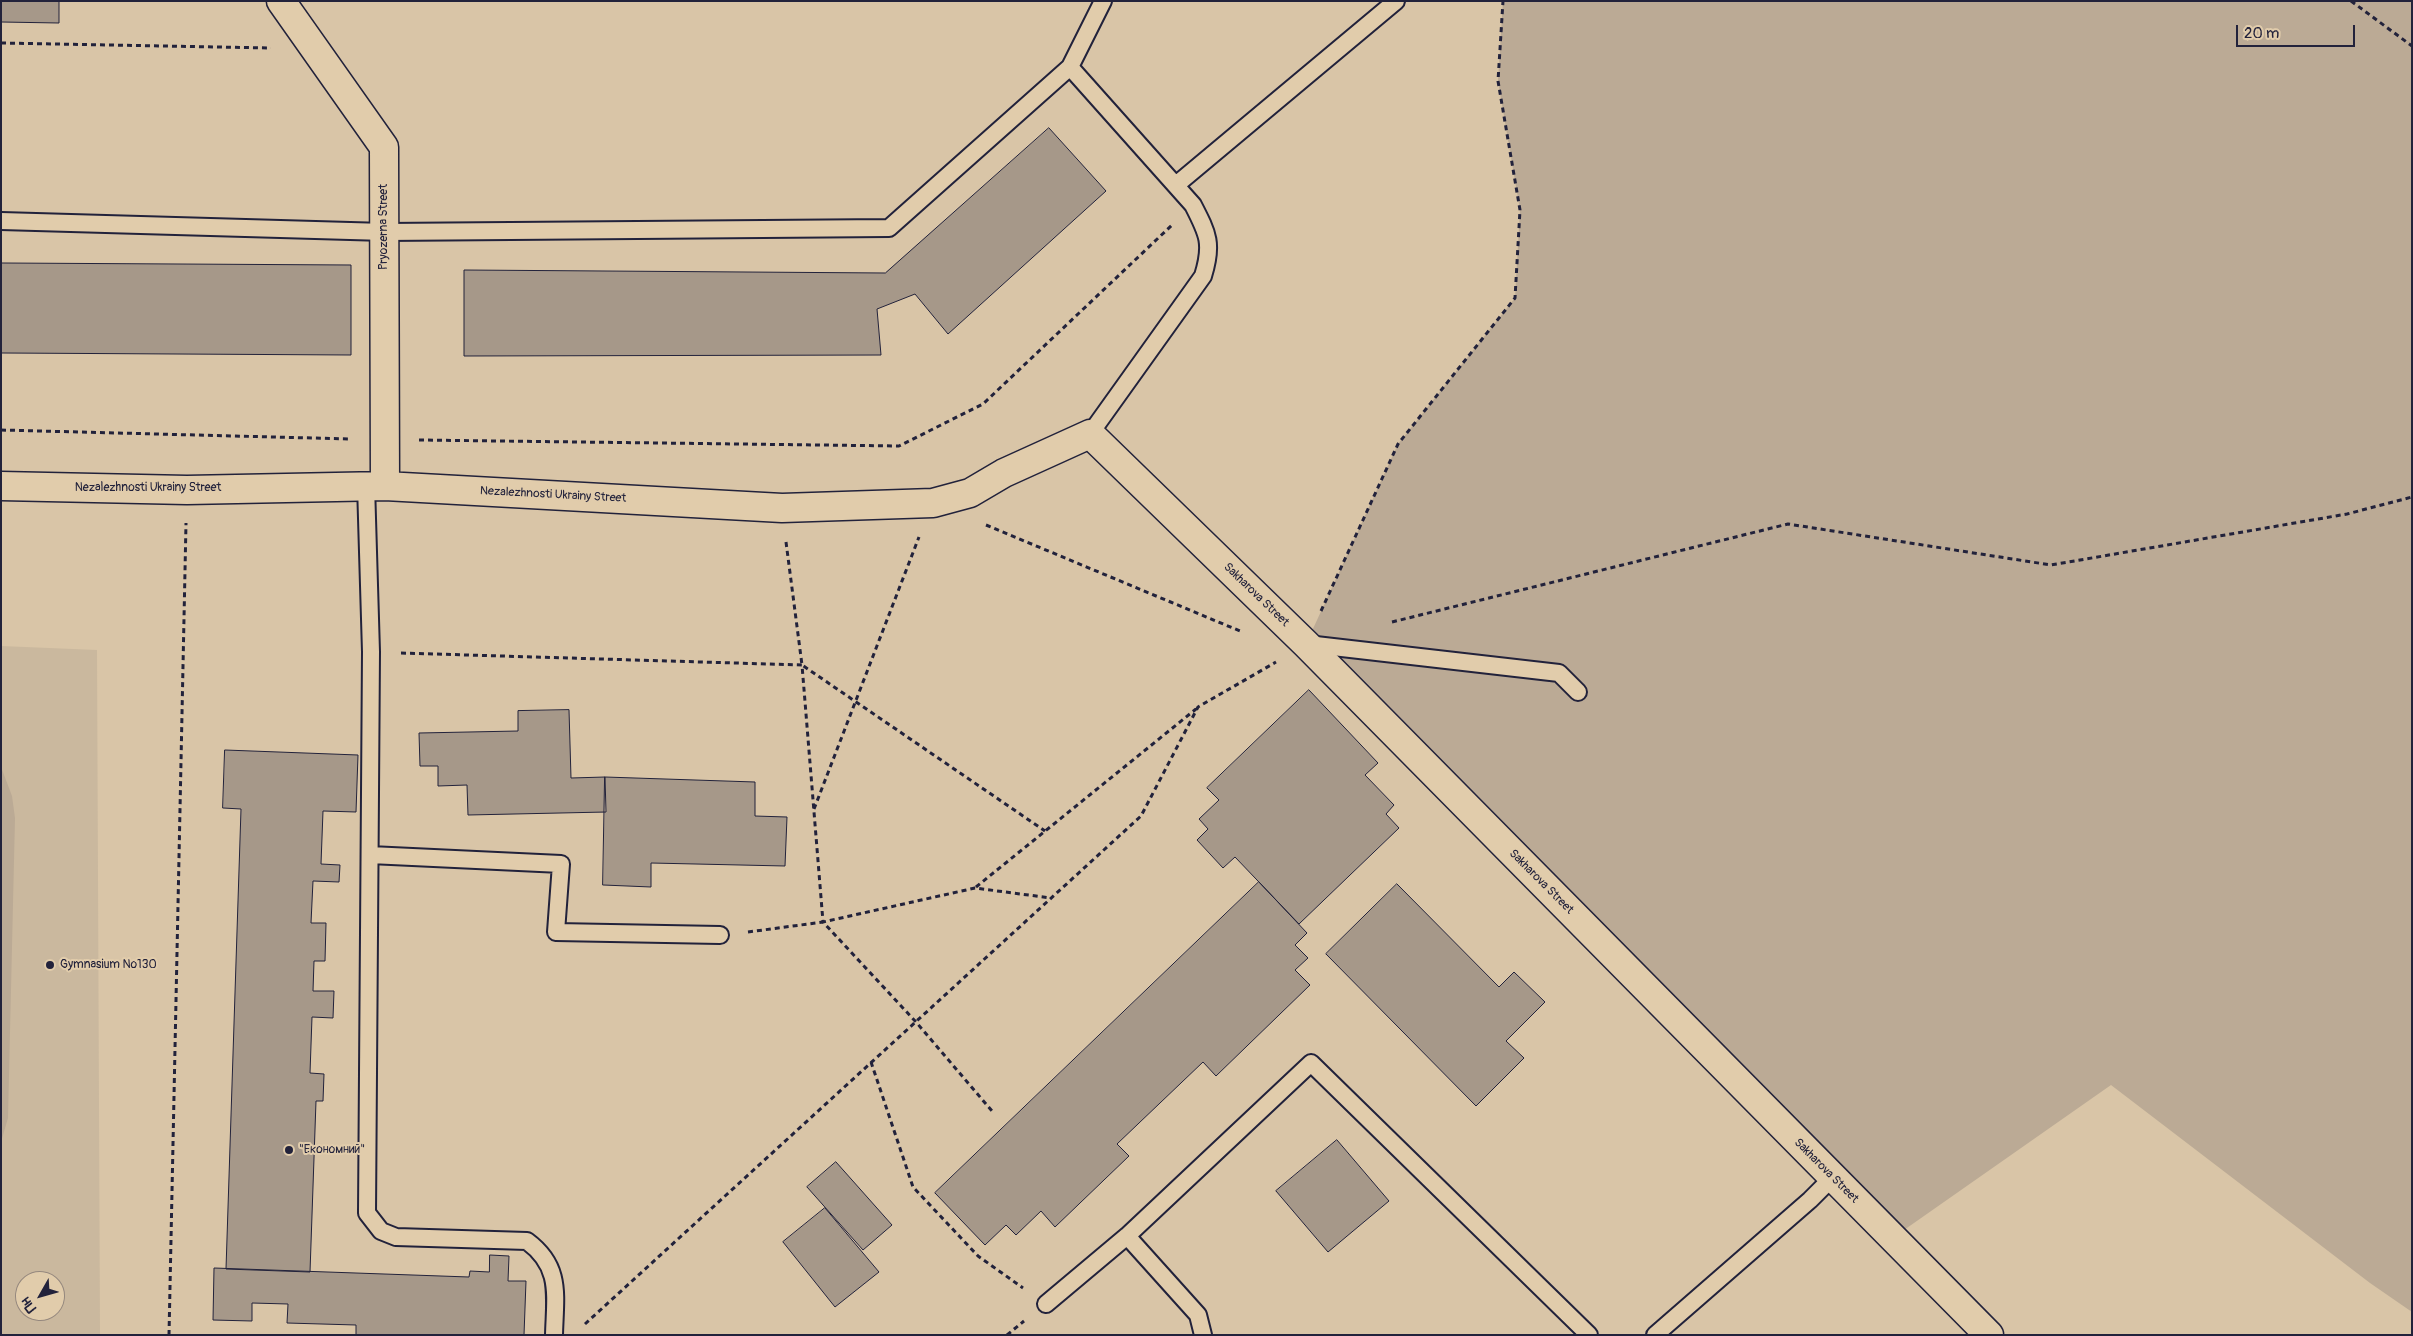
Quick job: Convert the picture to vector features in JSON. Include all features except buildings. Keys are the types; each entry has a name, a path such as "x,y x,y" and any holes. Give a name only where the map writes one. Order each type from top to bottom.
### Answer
{"street":[{"name":"Pryozerna Street","path":"281,1 384,146 384,439 376,486"},
{"name":"Sakharova Street","path":"1090,434 1306,644 1989,1335"},
{"name":"Nezalezhnosti Ukrainy Street","path":"1,486 187,490 376,486 782,508 933,503 970,492 1090,434"}],"lane":[{"path":"1,221 384,232 890,228 1070,67 1103,1"},
{"path":"1176,185 1396,1"},
{"path":"1070,67 1193,205 1204,225 1210,253 1203,276 1090,434"},
{"path":"376,486 371,652 367,1213 382,1231 396,1238 527,1241 542,1252 552,1271 554,1335"},
{"path":"1306,644 1559,673 1578,692"},
{"path":"370,855 561,864 556,932 720,935"},
{"path":"1046,1304 1127,1236 1311,1063 1589,1335"},
{"path":"1655,1335 1810,1200 1832,1178"},
{"path":"1127,1236 1198,1315 1203,1335"}],"path":[{"path":"1306,644 1398,444 1515,298 1520,210 1498,81 1503,1"},
{"path":"2350,1 2412,46"},
{"path":"1,43 314,49"},
{"path":"1,430 384,439 899,446 983,404 1193,205"},
{"path":"169,1335 187,490"},
{"path":"1384,624 1788,524 2051,566 2347,514 2412,497"},
{"path":"814,810 933,503 1248,634"},
{"path":"782,508 802,665 824,922 916,1022 992,1111"},
{"path":"371,652 802,665 1045,831"},
{"path":"975,888 1198,708 1283,658"},
{"path":"580,1328 1141,816 1198,708"},
{"path":"720,935 824,922 975,888 1051,898"},
{"path":"872,1062 913,1187 978,1256 1046,1304"}],"shaded area":[{"path":"1503,1 2412,1 2412,1312 2370,1283 2111,1085 1894,1237 1306,644 1398,444 1515,298 1520,210 1498,81"},
{"name":"Gymnasium №130","path":"1,646 97,650 100,1335 1,1335"},
{"path":"1,767 12,796 15,818 8,1118 1,1142"}],"place":[{"name":"Gymnasium №130","path":"50,965"},
{"name":"\"Економний\"","path":"289,1150"}]}
